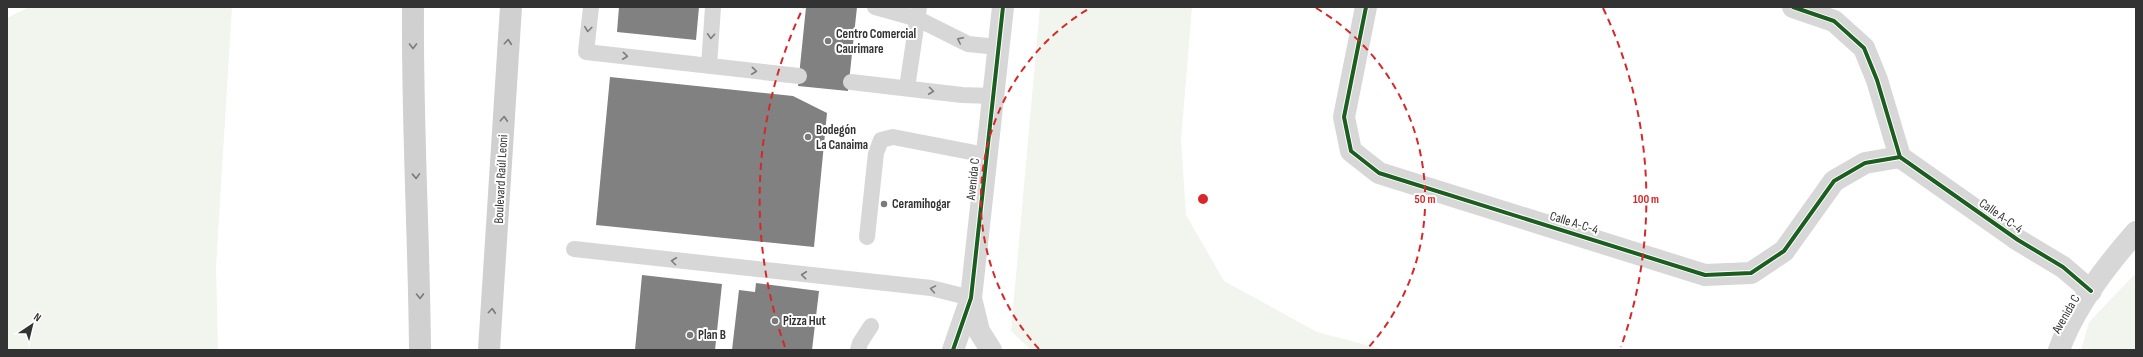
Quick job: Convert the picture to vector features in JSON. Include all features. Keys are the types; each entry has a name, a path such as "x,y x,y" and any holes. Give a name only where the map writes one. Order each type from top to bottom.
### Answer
{"main road":[{"path":"413,7 413,73 419,257 420,350"},
{"name":"Boulevard Raúl Leoni","path":"489,350 511,7"}],"street":[{"name":"Avenida C","path":"953,350 971,298 1003,7"},
{"name":"Calle A-C-4","path":"1366,7 1344,117 1351,151 1379,172 1705,275 1751,273 1784,251 1834,181 1865,163 1900,157 2018,240 2063,267 2091,292"},
{"path":"1793,7 1834,21 1864,48 1877,80 1900,157"},
{"name":"Avenida C","path":"2059,350 2065,333 2091,292 2115,256 2136,232"},
{"name":"Avenida C","path":"971,298 979,331 991,350"},
{"path":"973,350 984,350"}],"lane":[{"path":"591,7 586,52 799,76"},
{"path":"709,66 713,7"},
{"path":"875,7 918,13 968,44 998,47"},
{"path":"907,88 918,13"},
{"path":"851,82 962,95 993,96"},
{"path":"867,237 876,153 881,140 893,137 986,155"},
{"path":"574,249 931,288 971,298"},
{"path":"858,350 860,343 871,326"}],"shaded area":[{"path":"29,7 232,7 216,266 218,350 7,350 7,18"},
{"path":"1040,7 1192,7 1181,140 1186,215 1224,281 1317,332 1385,350 1031,350 1011,331"},
{"path":"2136,273 2136,350 2081,350 2089,322"}],"building":[{"path":"619,7 699,7 696,40 617,32"},
{"name":"Centro Comercial Caurimare","path":"806,7 857,7 848,91 798,86"},
{"path":"610,77 793,96 827,113 814,247 596,225"},
{"path":"642,275 722,284 715,350 635,350"},
{"name":"Pizza Hut","path":"756,283 819,291 812,350 732,350 739,290 755,292"}],"cycle path":[{"path":"953,350 971,298 1003,7"},
{"path":"1366,7 1344,117 1351,151 1379,173 1705,275 1751,273 1784,251 1834,181 1865,163 1900,157"},
{"path":"1793,7 1834,21 1864,48 1877,80 1900,157 2018,240 2063,267 2091,291"}],"place":[{"name":"Centro Comercial Caurimare","path":"828,41"},
{"name":"Bodegón La Canaima","path":"808,137"},
{"name":"Ceramihogar","path":"884,204"},
{"name":"Pizza Hut","path":"775,321"},
{"name":"Plan B","path":"690,335"}]}
